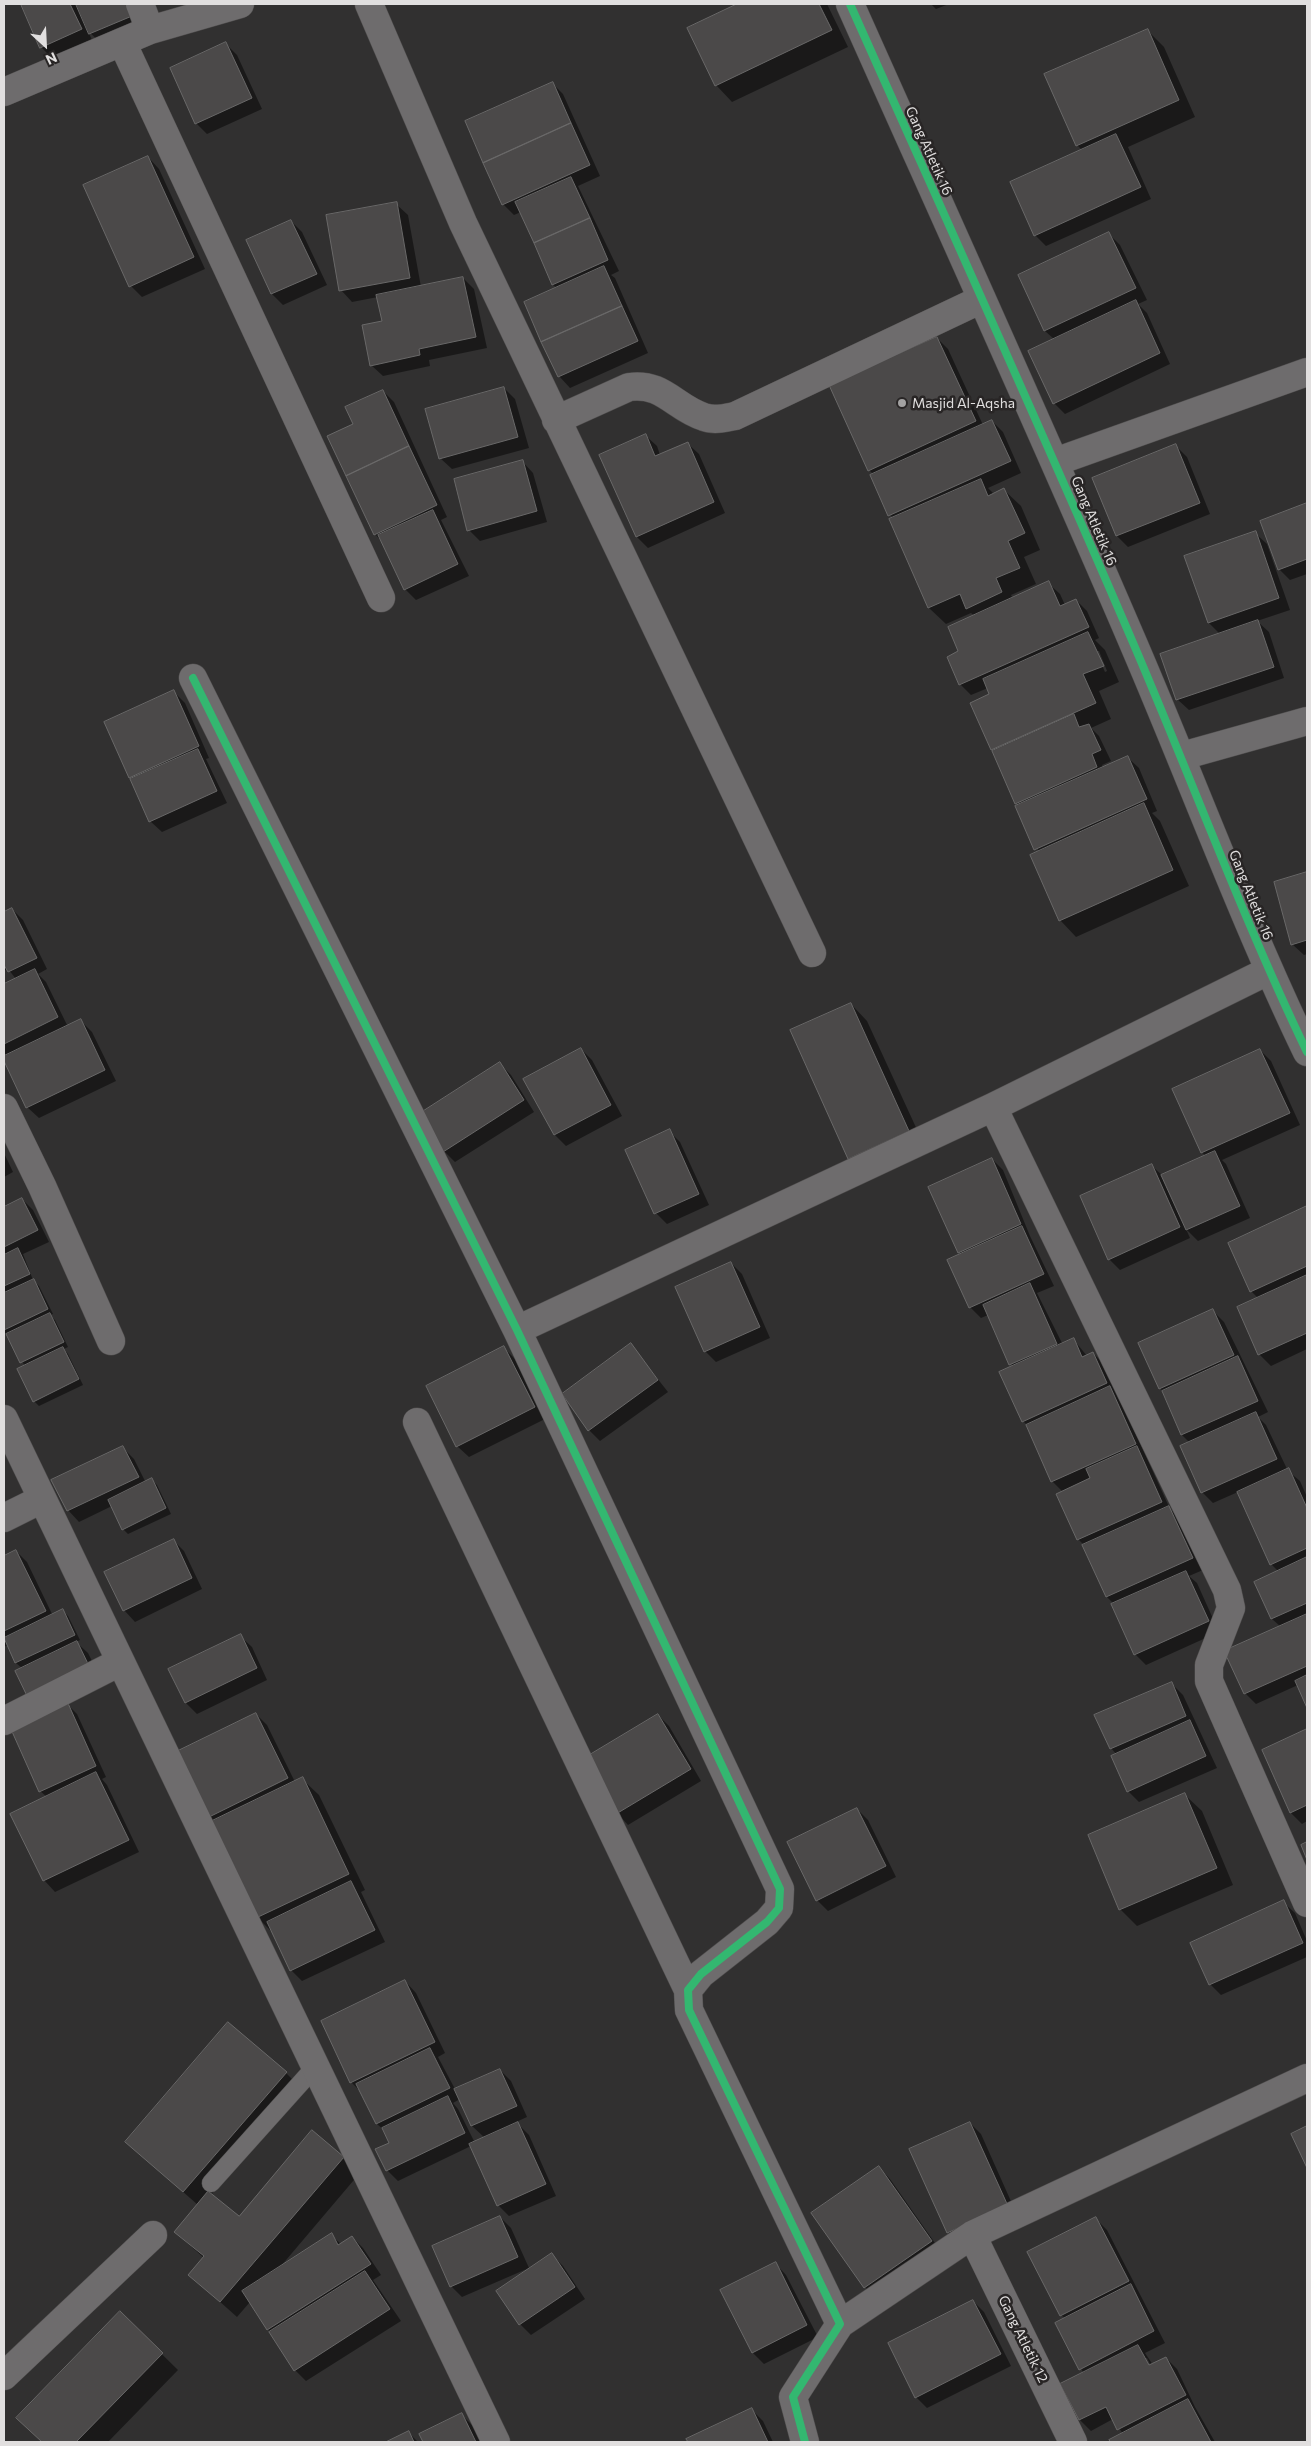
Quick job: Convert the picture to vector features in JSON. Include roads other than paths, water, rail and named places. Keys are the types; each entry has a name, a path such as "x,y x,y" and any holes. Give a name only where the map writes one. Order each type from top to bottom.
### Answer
{"street":[{"path":"140,4 150,30"},
{"path":"4,92 150,30 240,4"},
{"path":"368,4 463,223 812,953"},
{"name":"Gang Atletik 16","path":"850,4 1055,462 1182,756 1268,971 1307,1052"},
{"path":"122,42 381,598"},
{"path":"556,420 630,387 641,386 653,388 704,418 718,419 735,416 982,299"},
{"path":"1055,462 1307,372"},
{"path":"194,678 517,1330 780,1889 779,1908 767,1922 701,1974 688,1990"},
{"path":"1182,756 1307,721"},
{"path":"517,1330 992,1107 1268,971"},
{"path":"992,1107 1227,1590 1231,1608 1214,1646 1209,1665 1209,1681 1307,1903"},
{"path":"4,1108 42,1186 111,1340"},
{"path":"4,1419 496,2442"},
{"path":"417,1422 688,1990 689,2010 840,2324"},
{"path":"4,1518 42,1499"},
{"path":"4,1721 120,1662"},
{"path":"805,2442 793,2397 840,2324 972,2235 1307,2078"},
{"path":"4,2376 153,2235"},
{"name":"Gang Atletik 12","path":"972,2235 1073,2442"}],"lane":[{"path":"211,2183 315,2066"}],"place":[{"name":"Masjid Al-Aqsha","path":"902,403"}]}
